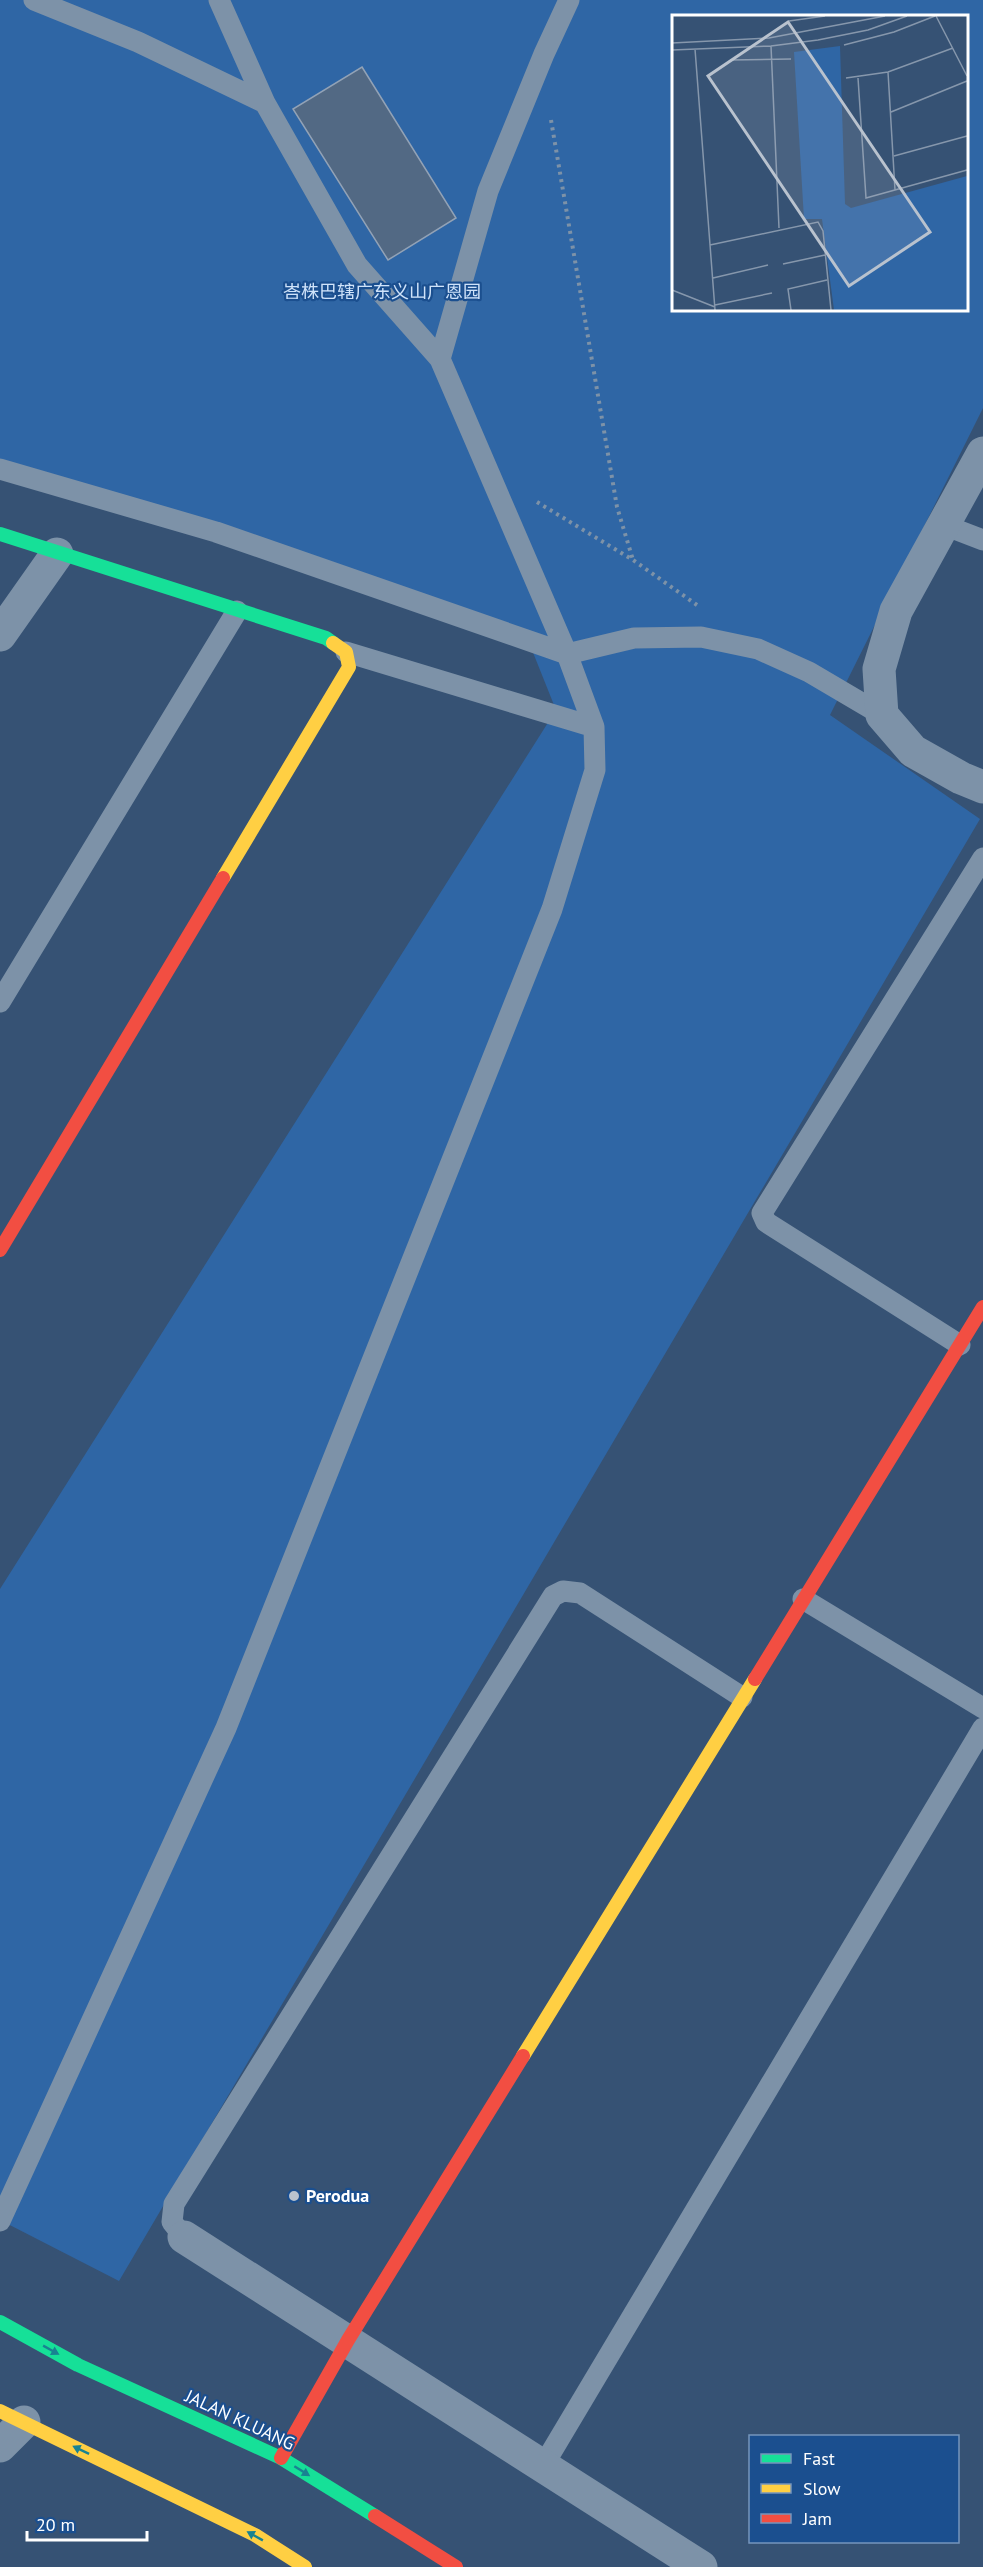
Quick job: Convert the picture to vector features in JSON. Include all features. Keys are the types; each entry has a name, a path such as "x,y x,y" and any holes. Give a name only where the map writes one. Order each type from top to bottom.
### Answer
{"main road":[{"path":"0,534 326,638 346,652 349,667 0,1250"},
{"path":"281,2458 348,2340 983,1307"},
{"name":"JALAN KLUANG","path":"0,2322 78,2365 281,2458 456,2567"},
{"path":"12,2416 255,2535 305,2567"}],"street":[{"path":"983,453 896,612 879,669 882,714 913,751 961,778 983,787"},
{"path":"0,635 57,554"},
{"path":"184,2237 701,2567"},
{"path":"0,2446 12,2416"}],"lane":[{"path":"34,0 138,42 265,103"},
{"path":"0,2220 226,1728 552,909 595,770 594,727 567,654 440,359 357,266 265,103 219,0"},
{"path":"440,359 488,191 544,54 569,0"},
{"path":"0,469 216,532 567,654 634,638 701,638 759,649 809,672 882,714"},
{"path":"944,525 983,540"},
{"path":"0,1002 237,611"},
{"path":"346,652 594,727"},
{"path":"960,1345 766,1222 762,1213 983,858"},
{"path":"184,2237 172,2222 174,2204 553,1596 563,1591 580,1593 742,1697"},
{"path":"803,1599 983,1708"},
{"path":"543,2466 983,1728"}],"path":[{"path":"551,118 617,507 633,560"},
{"path":"489,472 633,560 700,608"}],"green space":[{"name":"峇株巴辖广东义山广恩园","path":"0,0 983,0 983,408 830,715 980,819 119,2281 0,2220 0,1589 556,710 532,650 0,469"}],"building":[{"path":"362,67 456,218 388,260 293,109"}],"traffic: fast":[{"path":"0,534 326,638 333,643"},
{"path":"0,2322 78,2365 281,2458 375,2516"}],"traffic: slow":[{"path":"223,878 349,667 346,652 333,643"},
{"path":"523,2056 755,1679"},
{"path":"0,2411 255,2535 305,2567"}],"traffic: jam":[{"path":"0,1250 223,878"},
{"path":"755,1679 983,1307"},
{"path":"281,2458 348,2340 523,2056"},
{"path":"375,2516 456,2567"}],"place":[{"name":"Perodua","path":"294,2196"}]}
